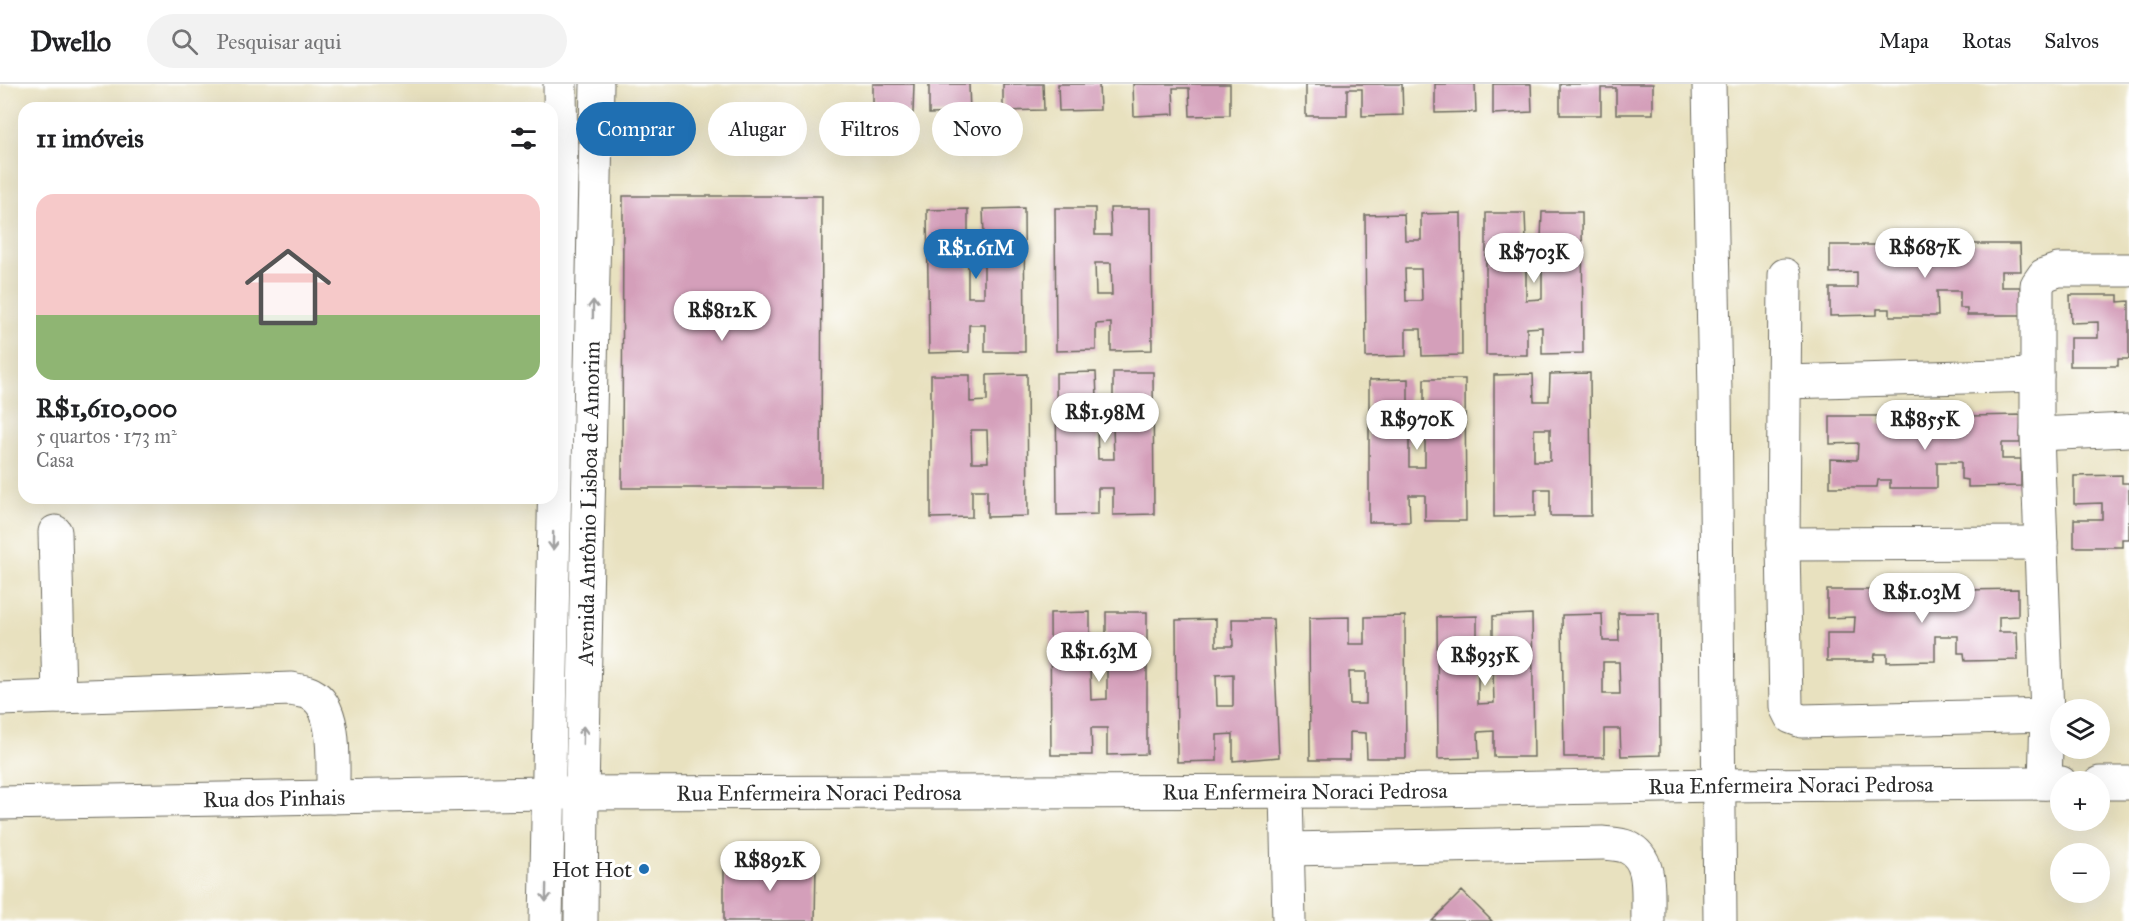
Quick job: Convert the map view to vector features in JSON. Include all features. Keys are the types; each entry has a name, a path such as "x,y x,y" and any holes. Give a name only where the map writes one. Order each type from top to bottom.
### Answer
{"street":[{"name":"Avenida Antônio Lisboa de Amorim","path":"558,315 560,84"},
{"name":"Avenida Antônio Lisboa de Amorim","path":"581,921 597,84"},
{"path":"1709,84 1715,393 1720,921"},
{"path":"561,172 596,171"},
{"path":"2052,771 2046,724 2037,434 2037,285 2044,275 2058,270 2129,270"},
{"path":"1785,275 1783,544 1786,707 1791,717 1802,721 2046,724"},
{"path":"1785,382 2037,375"},
{"path":"2037,434 2129,430"},
{"name":"Avenida Antônio Lisboa de Amorim","path":"546,921 554,504"},
{"path":"55,532 59,697"},
{"path":"1783,544 2041,543"},
{"path":"0,699 292,689 311,694 325,707 331,725 333,796"},
{"name":"Rua Enfermeira Noraci Pedrosa","path":"548,793 1286,792 1719,785 2050,783"},
{"path":"2110,783 2129,783"},
{"path":"1286,792 1290,920"},
{"name":"Rua dos Pinhais","path":"0,803 548,793"},
{"path":"1288,849 1603,843 1626,846 1638,855 1646,868 1648,921"}],"building":[{"path":"873,84 914,84 913,102 873,102"},
{"path":"929,84 969,84 970,102 932,102 932,114 929,114"},
{"path":"1003,84 1043,84 1044,110 1023,111 1023,102 1003,102"},
{"path":"1058,84 1099,84 1100,110 1059,111"},
{"path":"1133,84 1230,84 1230,115 1190,116 1189,88 1173,88 1174,114 1134,116"},
{"path":"1306,84 1402,84 1403,115 1362,116 1362,89 1347,89 1347,116 1306,116"},
{"path":"1435,84 1475,84 1476,112 1435,113"},
{"path":"1493,84 1531,84 1532,112 1493,114"},
{"path":"1560,84 1653,84 1653,114 1616,114 1616,88 1601,88 1601,115 1560,115"},
{"path":"623,196 822,196 821,488 622,488"},
{"path":"1024,208 1025,352 985,352 985,325 969,325 969,352 929,353 927,210 968,209 968,236 984,236 983,209","holes":["968,264 984,265 984,297 968,297"]},
{"path":"1055,208 1095,208 1095,235 1111,235 1110,208 1151,208 1152,350 1111,351 1111,323 1096,324 1096,350 1056,351","holes":["1095,263 1111,263 1112,295 1096,295"]},
{"path":"1542,212 1582,212 1583,353 1542,354 1542,327 1527,328 1527,355 1486,355 1486,213 1525,213 1526,239 1541,239","holes":["1542,267 1542,299 1526,300 1526,268"]},
{"path":"1461,213 1462,355 1422,356 1421,329 1406,329 1406,356 1366,357 1365,215 1404,214 1405,240 1421,240 1421,214","holes":["1405,269 1421,269 1422,301 1406,301"]},
{"path":"1937,243 1937,251 1968,251 1967,244 2020,244 2021,271 2001,271 2001,287 2020,287 2021,315 1967,315 1967,308 1960,308 1960,291 1937,291 1938,316 1890,316 1890,309 1877,309 1877,315 1830,316 1830,288 1857,288 1857,272 1830,273 1830,245 1877,245 1877,251 1890,251 1890,244"},
{"path":"2070,295 2118,295 2118,302 2129,301 2129,359 2118,359 2118,366 2070,366 2070,338 2098,338 2098,322 2071,323"},
{"path":"1096,372 1097,399 1113,399 1113,372 1153,372 1154,514 1113,515 1113,488 1098,488 1098,514 1057,515 1056,373","holes":["1097,427 1113,427 1114,459 1098,459"]},
{"path":"1590,373 1591,516 1550,516 1550,489 1535,489 1535,516 1494,517 1494,375 1533,374 1534,401 1549,401 1550,374","holes":["1534,429 1550,429 1550,461 1534,461"]},
{"path":"1027,374 1028,516 987,517 987,490 972,490 972,517 931,518 931,375 970,375 970,402 987,401 987,375","holes":["971,430 987,430 988,462 972,462"]},
{"path":"1408,379 1408,407 1424,406 1424,379 1465,379 1466,521 1425,521 1425,495 1409,495 1410,522 1369,522 1369,380","holes":["1409,435 1425,435 1425,467 1409,467"]},
{"path":"1938,414 1938,423 1968,422 1968,416 2021,415 2020,443 2002,443 2002,459 2021,459 2021,486 1968,487 1968,480 1961,479 1961,462 1937,462 1937,488 1890,488 1890,480 1878,480 1877,487 1830,487 1830,459 1857,460 1858,443 1830,444 1830,416 1877,416 1878,423 1890,423 1890,415"},
{"path":"2122,475 2122,483 2129,483 2129,539 2122,539 2122,547 2074,547 2074,519 2102,519 2102,503 2074,504 2074,476"},
{"path":"1935,588 1935,597 1965,596 1965,590 2018,589 2018,616 1999,617 1999,632 2017,632 2018,660 1965,661 1964,653 1958,653 1958,636 1935,636 1935,661 1887,662 1887,654 1875,654 1874,661 1827,661 1827,633 1854,633 1855,617 1827,618 1827,590 1874,590 1875,597 1887,596 1887,589"},
{"path":"1090,612 1090,640 1106,639 1106,612 1147,612 1147,754 1107,755 1107,728 1091,728 1092,755 1051,755 1050,613","holes":["1090,668 1107,668 1107,699 1091,700"]},
{"path":"1618,613 1659,613 1660,755 1621,756 1620,729 1604,729 1604,757 1564,757 1562,615 1602,614 1603,641 1619,641","holes":["1603,662 1619,662 1620,694 1603,694"]},
{"path":"1532,614 1534,757 1494,757 1494,731 1478,732 1479,758 1438,759 1437,617 1477,616 1477,643 1493,643 1493,616","holes":["1478,671 1493,671 1494,703 1478,704"]},
{"path":"1405,616 1406,758 1367,758 1366,733 1350,732 1350,760 1310,760 1309,618 1349,617 1349,644 1365,644 1365,617","holes":["1349,672 1366,672 1366,704 1350,704"]},
{"path":"1216,619 1216,646 1233,646 1232,619 1273,619 1279,757 1233,761 1233,734 1217,735 1217,761 1177,762 1176,620","holes":["1233,674 1233,706 1217,706 1216,675"]},
{"path":"724,864 816,864 815,921 724,921"},
{"path":"1462,891 1492,921 1432,921"}],"place":[{"name":"Hot Hot","path":"644,869"}]}
